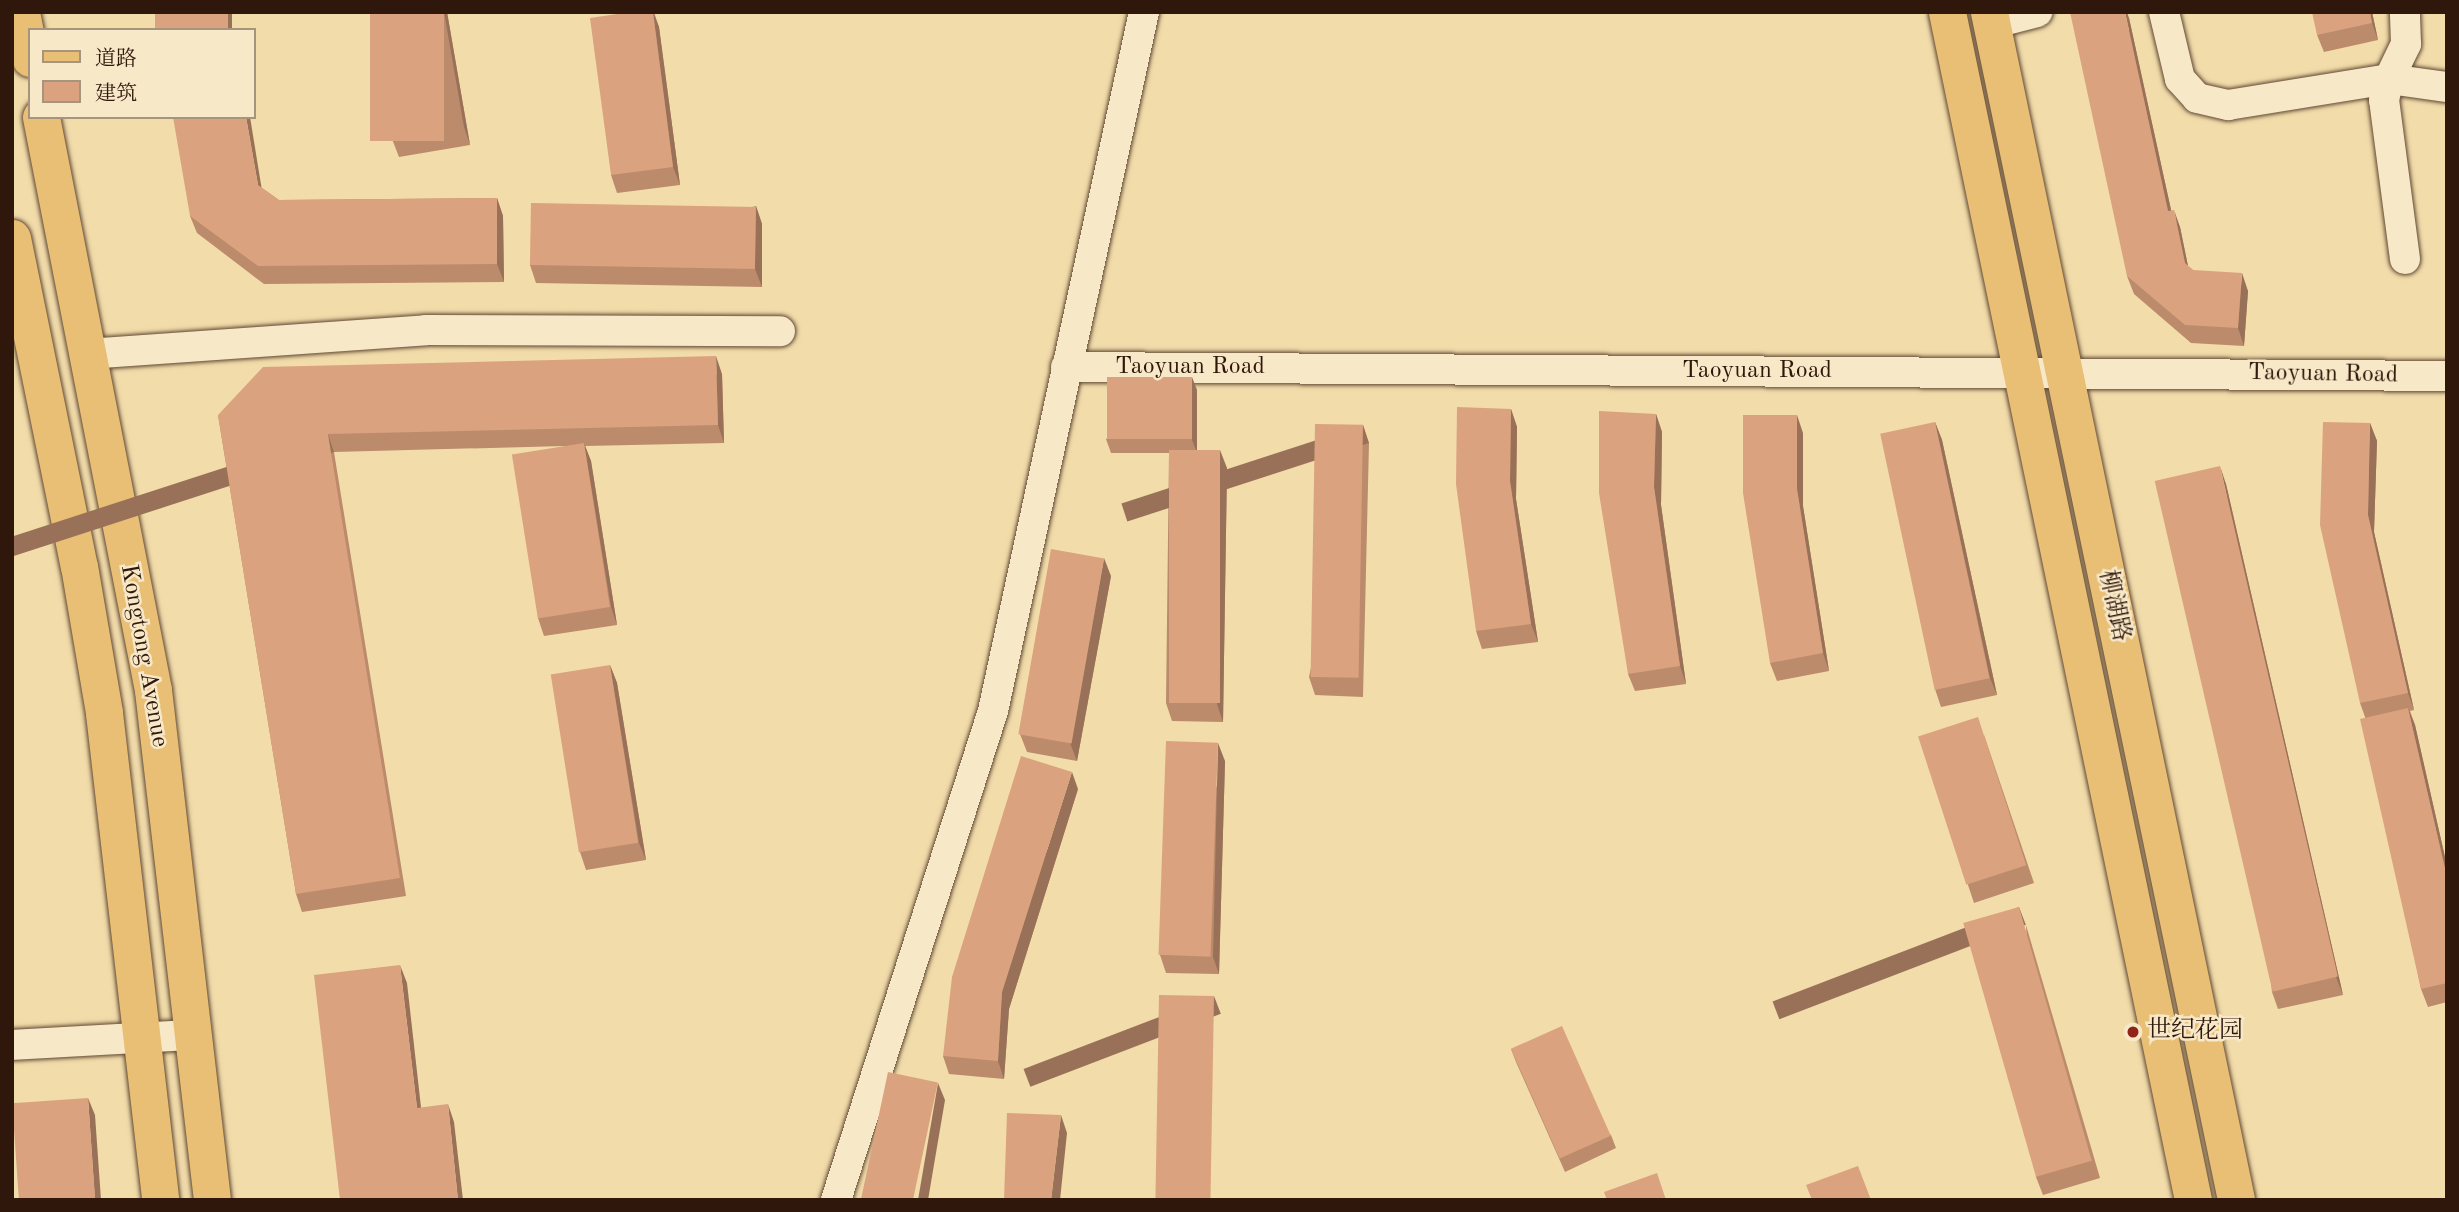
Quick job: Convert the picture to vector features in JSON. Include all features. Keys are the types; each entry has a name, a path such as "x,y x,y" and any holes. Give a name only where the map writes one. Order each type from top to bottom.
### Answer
{"main road":[{"path":"21,12 28,48"},
{"name":"柳湖路","path":"1947,12 2193,1200"},
{"name":"柳湖路","path":"1990,18 2236,1200"},
{"name":"Kongtong Avenue","path":"41,119 152,690 212,1200"},
{"name":"Kongtong Avenue","path":"12,238 79,566 102,699 160,1200"}],"street":[{"path":"836,1200 993,711 1144,12"},
{"path":"1990,18 2037,12"},
{"path":"2164,12 2180,79 2197,98 2228,105 2389,79 2447,87"},
{"path":"2405,12 2406,44 2389,79 2384,100 2405,259"},
{"path":"87,355 426,330 780,331"},
{"name":"Taoyuan Road","path":"1066,367 2447,376"},
{"path":"12,1045 141,1041 193,1035"}],"building":[{"path":"155,12 228,12 228,28 155,28"},
{"path":"370,12 444,12 444,141 370,141"},
{"path":"653,12 673,167 611,175 590,18"},
{"path":"2070,12 2125,12 2168,211 2174,210 2185,263 2193,270 2242,273 2238,328 2185,325 2127,276"},
{"path":"2312,12 2370,12 2372,23 2317,35"},
{"path":"173,119 246,119 258,185 279,200 497,198 497,264 258,266 190,216"},
{"path":"531,203 756,207 755,269 530,265"},
{"path":"716,356 718,425 328,434 400,878 296,894 218,415 263,367"},
{"path":"1107,377 1192,377 1192,439 1107,439"},
{"path":"1457,407 1511,409 1510,481 1531,624 1476,631 1456,484"},
{"path":"1599,411 1656,414 1654,487 1680,666 1628,674 1599,493"},
{"path":"1743,415 1797,415 1797,489 1823,653 1770,663 1743,493"},
{"path":"1935,422 1989,678 1935,690 1880,434"},
{"path":"2323,422 2370,423 2368,515 2408,693 2360,703 2320,525"},
{"path":"1315,424 1363,425 1359,678 1311,677"},
{"path":"584,443 610,607 538,618 512,454"},
{"path":"1169,450 1220,450 1220,703 1169,703"},
{"path":"2220,466 2338,977 2273,992 2155,481"},
{"path":"1051,549 1104,558 1072,744 1018,734"},
{"path":"610,665 638,843 579,852 551,674"},
{"path":"2408,708 2447,877 2447,983 2421,989 2360,719"},
{"path":"1978,717 2026,865 1966,885 1918,736"},
{"path":"1166,741 1218,743 1210,957 1159,955"},
{"path":"1021,756 1072,772 1002,992 998,1061 943,1056 952,977"},
{"path":"2019,907 2092,1161 2036,1177 1963,923"},
{"path":"400,965 417,1108 448,1104 458,1200 340,1200 314,975"},
{"path":"1159,995 1214,996 1210,1200 1155,1200"},
{"path":"1562,1026 1611,1136 1560,1158 1511,1049"},
{"path":"888,1072 938,1083 913,1200 861,1199"},
{"path":"88,1098 95,1200 19,1200 12,1103"},
{"path":"1007,1113 1061,1115 1051,1200 1004,1200"},
{"path":"1858,1166 1871,1200 1812,1200 1806,1185"},
{"path":"1657,1173 1666,1200 1607,1200 1604,1192"}],"place":[{"name":"世纪花园","path":"2133,1032"}]}
